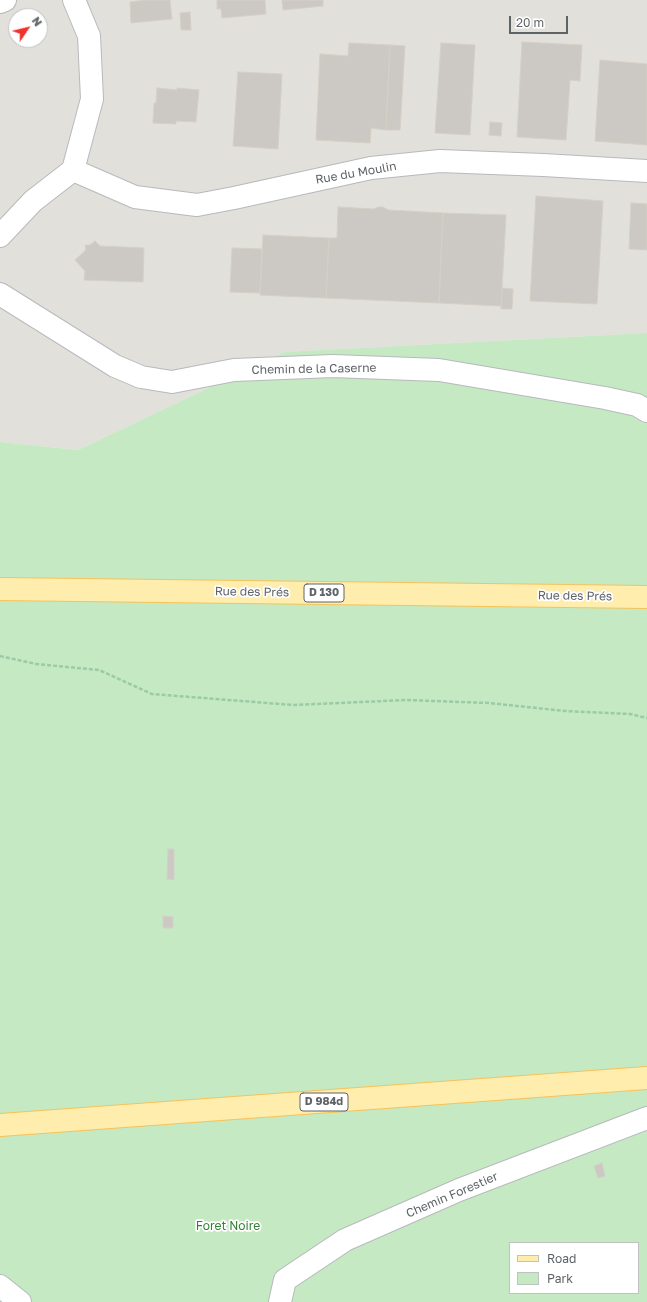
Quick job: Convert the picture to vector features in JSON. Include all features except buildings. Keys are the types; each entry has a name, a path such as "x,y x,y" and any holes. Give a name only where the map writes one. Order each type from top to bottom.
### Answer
{"main road":[{"name":"Rue des Prés","path":"0,589 647,597"},
{"name":"D 984d","path":"0,1125 647,1078"}],"street":[{"path":"0,2 5,0"},
{"path":"0,236 33,201 73,170 92,99 89,36 74,0"},
{"name":"Rue du Moulin","path":"73,170 135,197 197,205 371,168 440,161 647,171"},
{"name":"Chemin de la Caserne","path":"0,294 115,366 141,377 172,382 234,370 333,366 438,370 605,398 637,405 647,411"},
{"name":"Chemin Forestier","path":"280,1302 285,1280 345,1240 459,1190 647,1118"},
{"path":"0,1286 20,1302"}],"path":[{"path":"0,656 36,664 99,670 152,694 293,704 407,700 489,703 565,711 630,714 647,718"}],"shaded area":[{"path":"0,0 647,0 647,333 284,352 78,450 0,442"}],"green space":[{"name":"Foret Noire","path":"647,333 647,1302 0,1302 0,442 78,450 284,352"}]}
